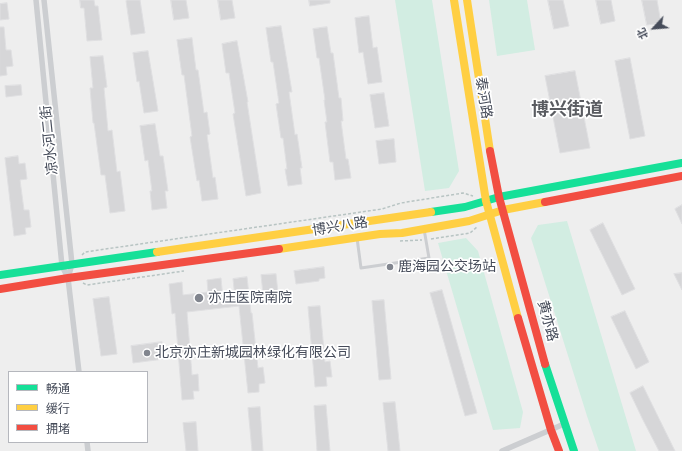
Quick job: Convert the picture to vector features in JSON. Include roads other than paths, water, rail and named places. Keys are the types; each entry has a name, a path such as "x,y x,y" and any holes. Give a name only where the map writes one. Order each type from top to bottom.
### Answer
{"street":[{"name":"凉水河二街","path":"36,0 62,266 68,278 79,371"},
{"name":"凉水河二街","path":"44,0 72,264 68,278"},
{"name":"泰河路","path":"454,0 486,201"},
{"name":"泰河路","path":"467,0 490,151 499,197"},
{"name":"博兴八路","path":"0,275 457,208 499,197 682,163"},
{"name":"博兴八路","path":"0,289 357,237 424,229 469,221 503,210 682,176"},
{"name":"黄亦路","path":"499,197 551,384 574,451"},
{"name":"黄亦路","path":"486,201 515,309 551,430 559,451"},
{"path":"502,451 564,424"}],"lane":[{"path":"357,237 361,268 429,258 424,229"}],"place":[{"name":"鹿海园公交场站","path":"390,267"},
{"name":"亦庄医院南院","path":"199,298"},
{"name":"北京亦庄新城园林绿化有限公司","path":"147,353"}],"district":[{"name":"博兴街道","path":"567,110"}]}
